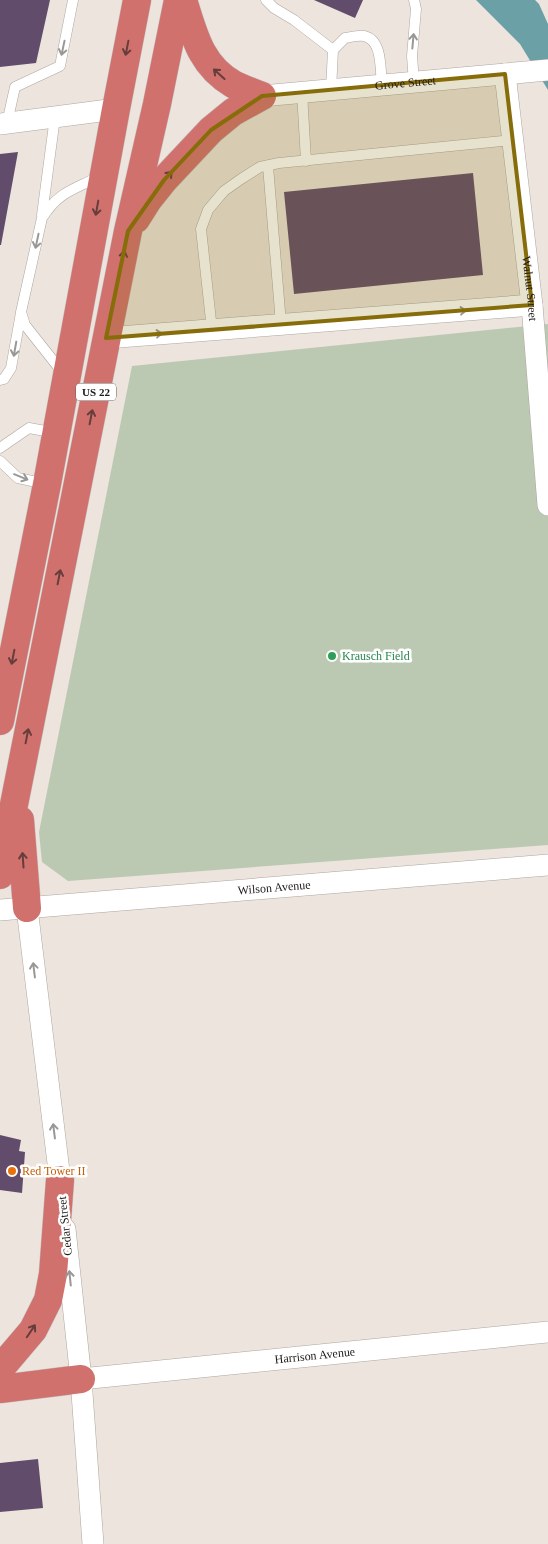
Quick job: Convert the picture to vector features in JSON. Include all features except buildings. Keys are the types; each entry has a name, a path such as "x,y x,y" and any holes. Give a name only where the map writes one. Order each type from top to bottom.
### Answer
{"highway":[{"name":"US 22","path":"0,721 40,524 137,0"},
{"name":"US 22","path":"0,875 106,338 178,0"},
{"path":"183,0 197,43 206,61 220,76 234,85 262,96"},
{"path":"128,231 148,200 164,180 211,130 233,112 262,96"},
{"path":"0,632 17,596 40,524"},
{"path":"18,784 27,908"},
{"path":"0,1368 33,1330 48,1300 53,1274 60,1180"},
{"path":"0,1388 81,1379"}],"street":[{"name":"Grove Street","path":"262,96 548,70"},
{"name":"Walnut Street","path":"512,73 513,140 532,305 548,505"},
{"path":"4,124 116,108"},
{"path":"106,338 532,305"},
{"name":"Wilson Avenue","path":"0,910 548,865"},
{"name":"Cedar Street","path":"27,908 60,1180 81,1379 93,1544"},
{"name":"Harrison Avenue","path":"81,1379 548,1332"}],"lane":[{"path":"4,124 15,87 60,66 73,0"},
{"path":"266,0 274,8 294,20 334,50"},
{"path":"414,0 416,9 412,56 414,82"},
{"path":"331,90 334,50 345,38 363,36 371,39 378,48 382,85"},
{"path":"302,92 306,161"},
{"path":"0,380 4,379 12,368 21,312 42,218 55,117"},
{"path":"212,330 201,229 208,210 224,191 260,167 513,140"},
{"path":"268,166 281,324"},
{"path":"42,218 50,205 59,196 104,174"},
{"path":"21,312 25,325 67,377"},
{"path":"0,448 29,428 57,433"},
{"path":"0,461 18,478 47,484"}],"highlighted area":[{"path":"505,74 532,305 106,338 128,231 164,180 211,130 262,96"}],"green space":[{"path":"548,324 548,845 68,881 42,862 39,832 132,366"}],"water":[{"path":"476,0 535,0 539,4 548,24 548,90 520,44"}],"place":[{"name":"Krausch Field","path":"332,656"},
{"name":"Red Tower II","path":"12,1171"}]}
